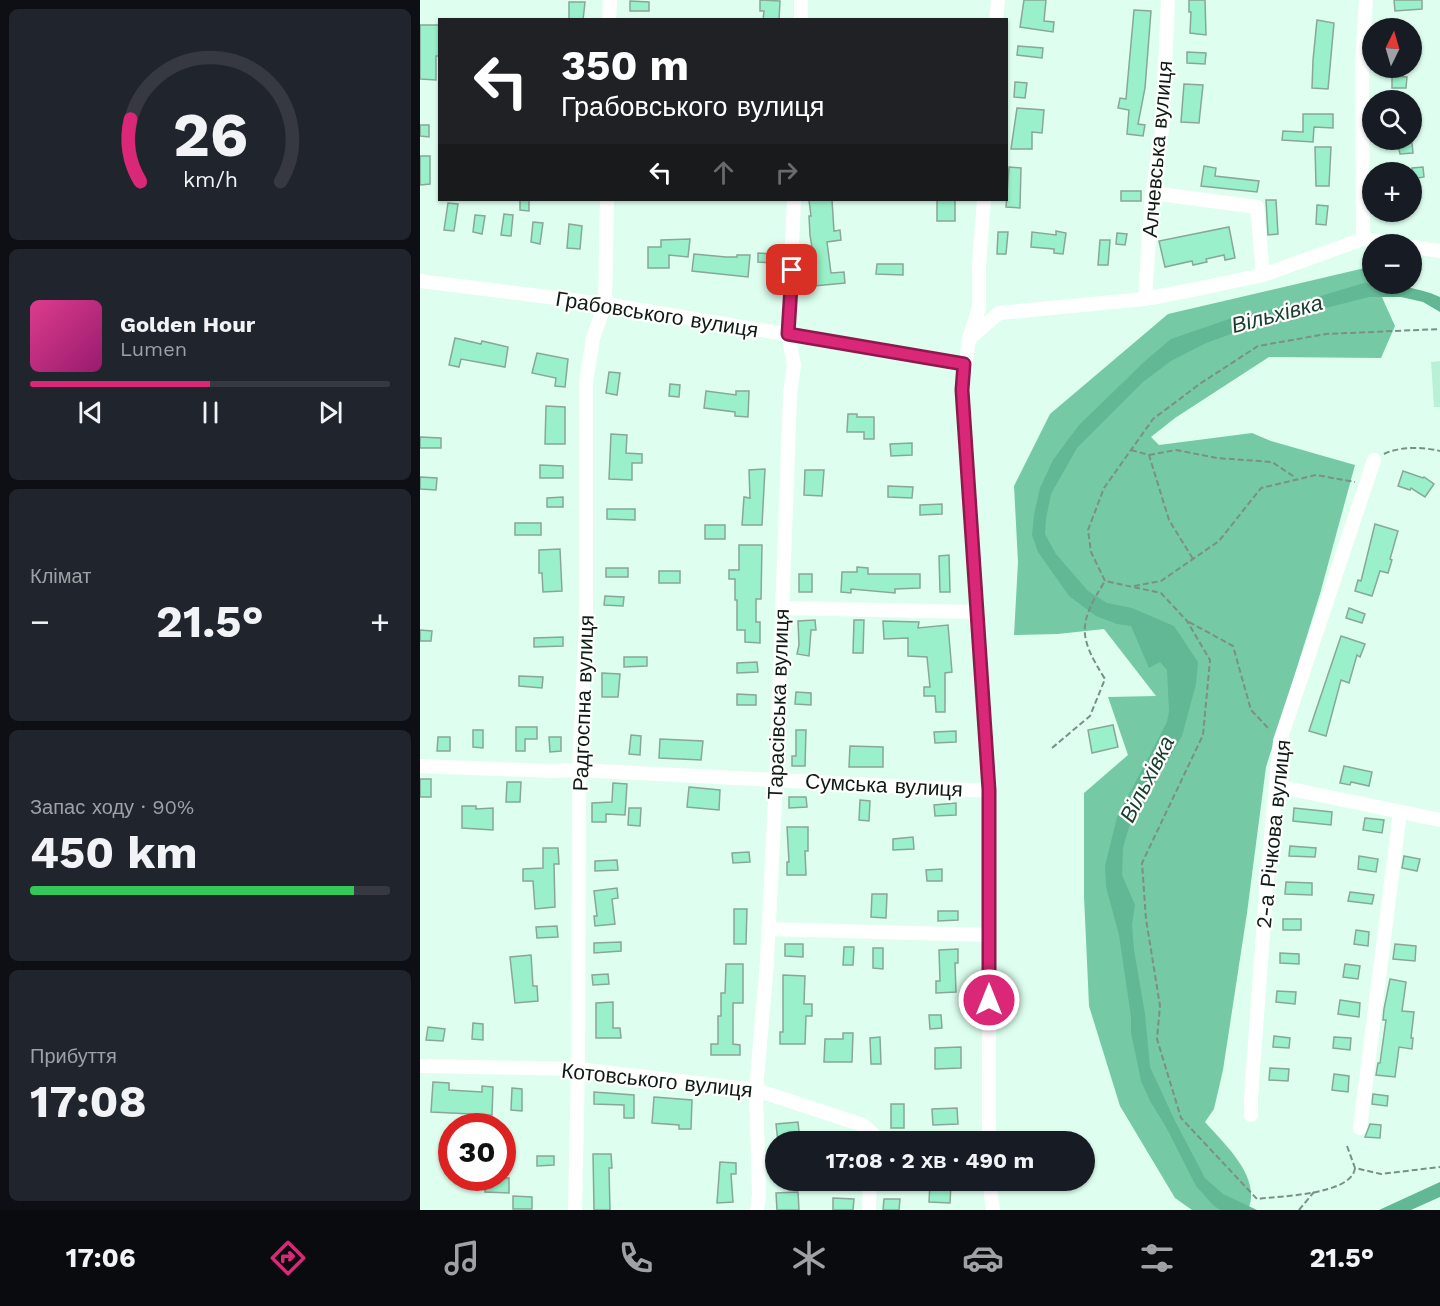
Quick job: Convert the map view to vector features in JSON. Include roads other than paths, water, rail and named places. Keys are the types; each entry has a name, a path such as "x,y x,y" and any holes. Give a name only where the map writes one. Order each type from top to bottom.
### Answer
{"street":[{"path":"609,0 609,18"},
{"path":"801,0 801,18"},
{"path":"996,18 998,0"},
{"name":"Алчевська вулиця","path":"1145,299 1152,193 1162,129 1168,0"},
{"path":"1364,234 1362,64 1366,0"},
{"path":"1152,193 1257,207 1263,275"},
{"name":"Радгоспна вулиця","path":"575,1210 579,770 586,623 586,382 593,338 605,304 607,201"},
{"name":"Тарасівська вулиця","path":"757,1210 759,1195 756,1090 776,780 790,395 794,365 788,334 794,201"},
{"path":"984,201 979,265 979,308 969,339 962,390 989,790 989,1131"},
{"path":"969,339 999,314 1145,299 1263,275 1362,240"},
{"path":"1422,248 1440,251"},
{"name":"Грабовського вулиця","path":"420,280 605,304 964,364"},
{"name":"2-а Річкова вулиця","path":"1251,1115 1267,880 1280,741 1372,465"},
{"path":"782,608 977,612"},
{"name":"Сумська вулиця","path":"420,766 579,770 989,790"},
{"path":"1276,786 1440,820"},
{"path":"1360,1128 1400,812"},
{"path":"768,929 989,935"},
{"name":"Котовського вулиця","path":"420,1066 578,1069 756,1090 863,1125 868,1131"},
{"path":"869,1210 870,1191"},
{"path":"990,1191 993,1210"}],"water":[{"name":"Вільхівка","path":"1362,284 1362,294 1422,294 1422,290 1440,297 1440,312 1423,302 1401,297 1369,297 1248,328 1206,343 1171,361 1143,382 1077,448 1051,494 1046,519 1045,534 1056,554 1088,591 1107,603 1132,608 1174,626 1198,662 1196,684 1182,736 1129,827 1123,848 1122,875 1135,905 1132,925 1134,950 1145,1014 1150,1067 1205,1178 1223,1194 1257,1210 1221,1210 1214,1206 1196,1186 1141,1081 1131,1033 1131,1017 1119,935 1106,887 1105,866 1117,817 1167,722 1169,711 1167,670 1160,662 1149,668 1131,626 1117,624 1096,616 1069,596 1038,552 1032,535 1040,488 1053,460 1079,425 1145,361 1171,339 1235,317 1287,306"},
{"path":"1440,1182 1440,1197 1411,1210 1379,1210"}]}
